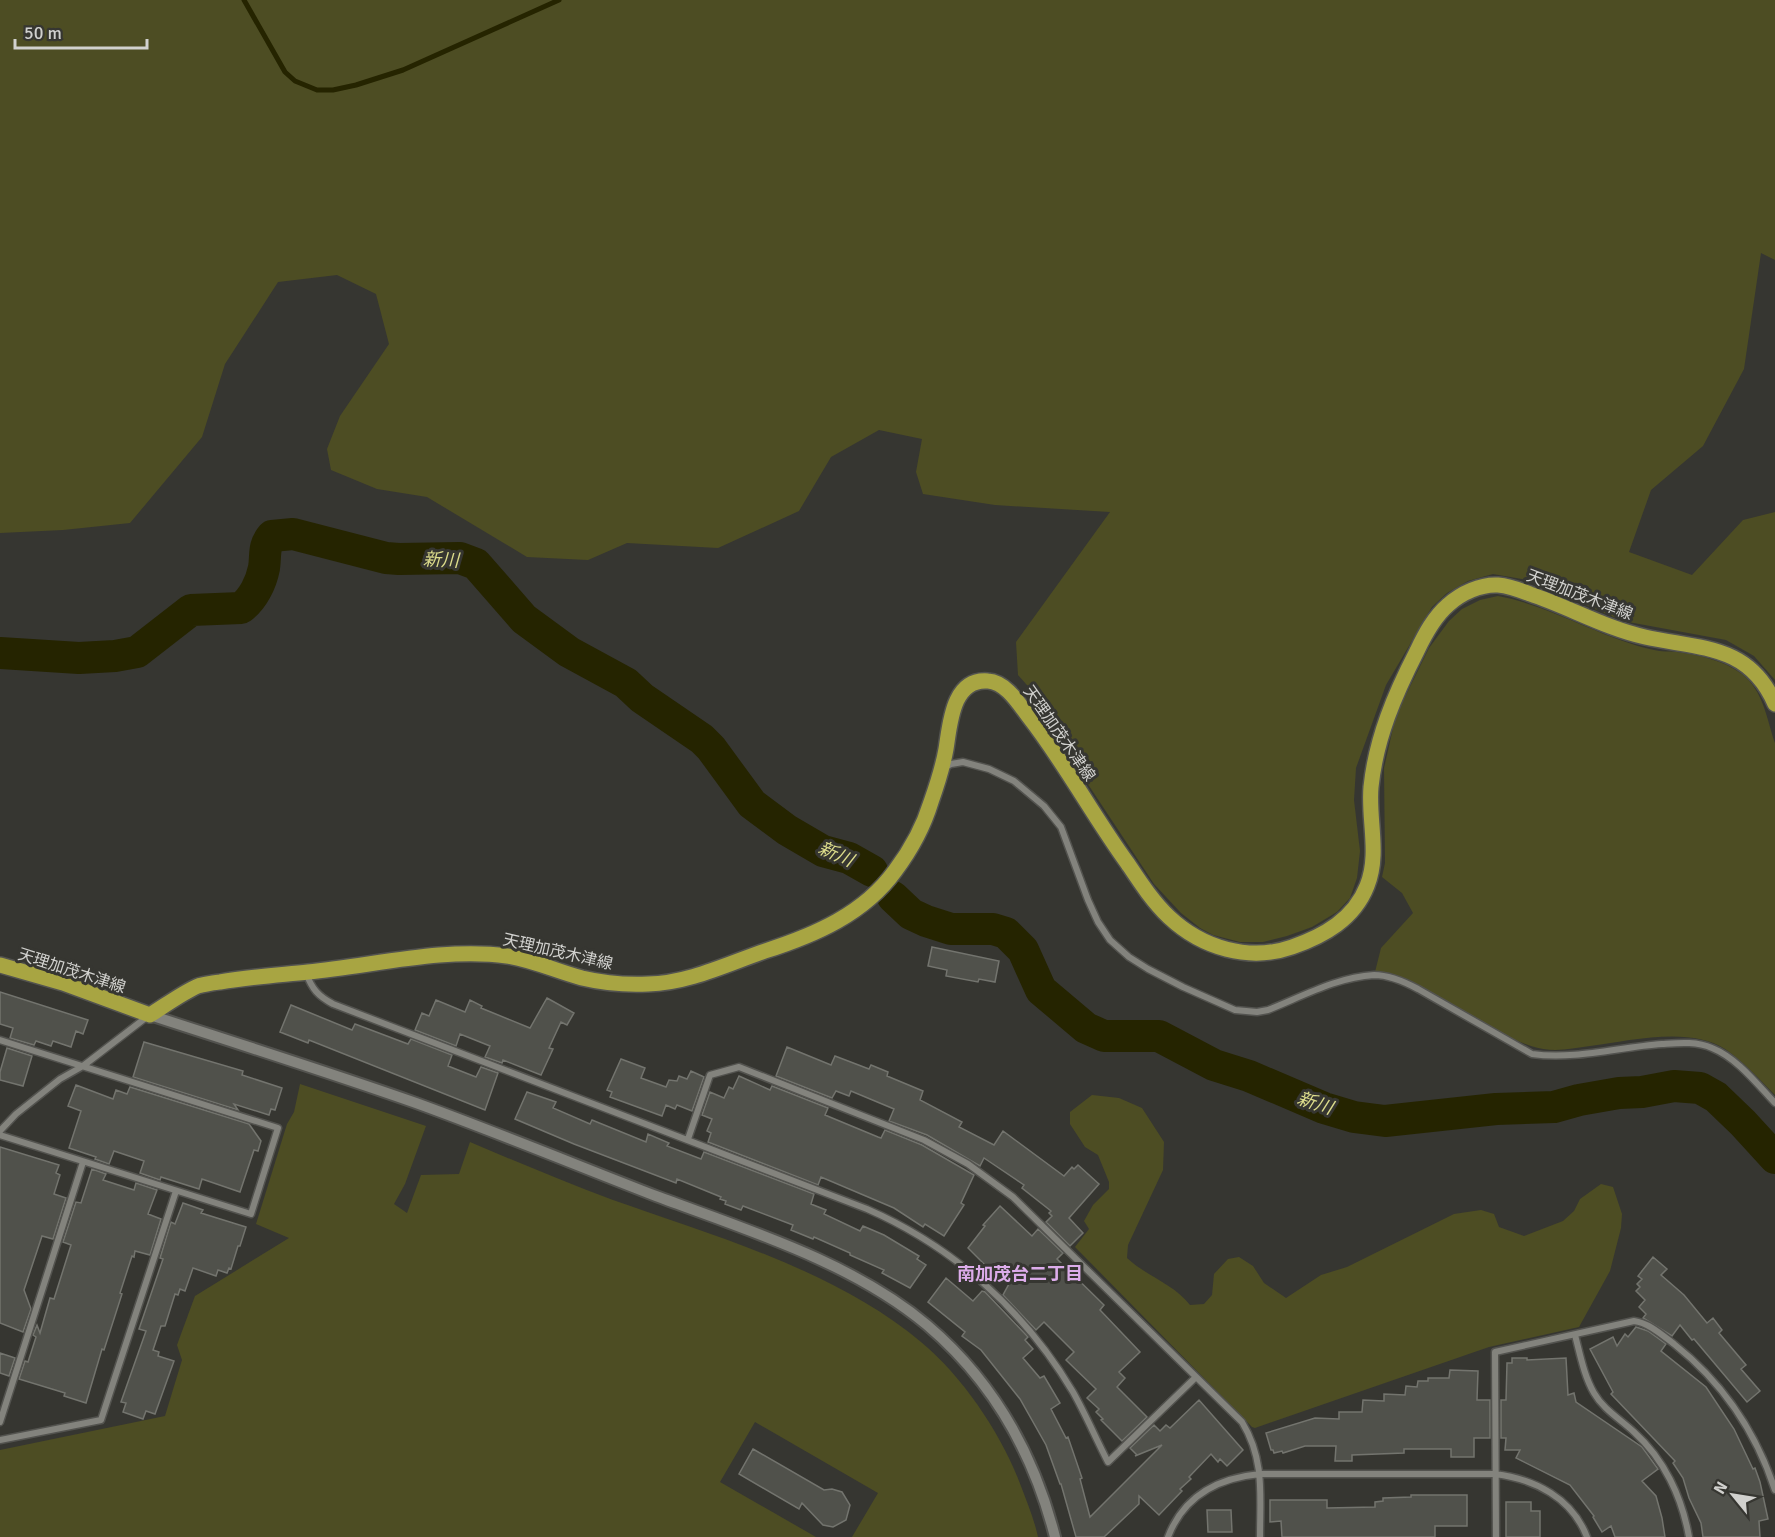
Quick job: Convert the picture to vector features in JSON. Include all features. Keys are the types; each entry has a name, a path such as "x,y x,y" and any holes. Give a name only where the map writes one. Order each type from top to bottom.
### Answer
{"main road":[{"name":"天理加茂木津線","path":"0,965 63,984 150,1015 199,986 244,978 305,973 411,958 476,953 512,957 581,978 627,984 673,982 782,946 831,925 854,912 870,899 893,874 915,838 930,807 946,753 948,725 953,708 969,686 988,681 1012,694 1143,886 1172,920 1202,940 1232,951 1273,952 1295,946 1333,928 1351,914 1365,892 1373,861 1370,795 1375,756 1394,699 1426,632 1443,610 1463,594 1490,585 1503,585 1541,597 1615,628 1643,637 1728,653 1753,670 1773,696 1775,704"}],"street":[{"path":"940,771 951,764 963,762 989,769 1014,781 1044,807 1061,827 1088,900 1110,940 1129,957 1148,969 1235,1010 1268,1011 1346,979 1375,975 1403,982 1532,1054 1553,1057 1686,1042 1712,1047 1742,1069 1775,1102"},
{"path":"305,973 312,990 319,997 333,1004 891,1219 936,1245 1003,1301 1041,1344 1074,1394 1108,1462 1196,1377"},
{"path":"0,1040 83,1066 278,1128 251,1214 83,1162 0,1133 16,1114 60,1080 83,1066 150,1015 415,1103 805,1254 876,1289 902,1305 948,1344 988,1389 1015,1431 1033,1468 1046,1502 1055,1537"},
{"path":"688,1139 710,1075 739,1067 924,1140 968,1164 1013,1197 1242,1422 1255,1446 1260,1474 1260,1537"},
{"path":"0,1422 83,1162"},
{"path":"0,1440 101,1420 176,1191"},
{"path":"1496,1537 1495,1352 1634,1321 1647,1325 1666,1338 1703,1370 1734,1406 1760,1450 1775,1490"},
{"path":"1575,1335 1594,1392 1610,1412 1649,1448 1673,1485 1681,1504 1689,1537"},
{"path":"1168,1537 1182,1512 1201,1493 1224,1480 1243,1476 1260,1474 1495,1474 1527,1480 1556,1496 1578,1519 1587,1537"}],"shaded area":[{"path":"0,0 1775,0 1775,260 1761,253 1744,369 1703,446 1651,490 1629,552 1692,575 1743,520 1775,512 1775,680 1754,656 1726,640 1623,621 1527,580 1493,574 1468,581 1447,593 1432,607 1386,685 1356,768 1354,800 1360,851 1357,878 1350,898 1337,912 1312,927 1263,942 1240,942 1213,935 1200,928 1181,913 1154,884 1058,739 1034,693 1018,675 1016,642 1110,512 995,505 923,494 916,472 922,439 879,430 831,457 799,511 718,548 627,543 588,560 527,557 427,497 377,489 331,470 327,449 340,416 389,344 376,294 337,275 278,282 225,364 202,437 130,523 63,530 0,533"},
{"path":"1498,596 1538,607 1634,645 1657,651 1694,655 1719,662 1742,674 1760,697 1775,743 1775,1095 1739,1059 1711,1042 1694,1038 1659,1037 1568,1049 1538,1048 1505,1035 1411,982 1383,972 1375,972 1381,948 1413,913 1402,893 1382,877 1385,863 1384,768 1396,715 1429,648 1449,621 1462,609 1480,600"},
{"path":"300,1084 426,1126 405,1184 394,1204 407,1213 421,1175 459,1174 470,1142 595,1193 774,1258 814,1275 888,1317 936,1356 951,1371 978,1406 1011,1462 1030,1509 1038,1537 852,1537 878,1493 755,1422 720,1482 816,1537 0,1537 0,1450 165,1416 182,1360 177,1345 195,1296 289,1238 256,1224 287,1124 294,1112"},
{"path":"1092,1095 1119,1098 1142,1108 1164,1142 1163,1170 1128,1245 1127,1258 1176,1291 1190,1305 1204,1304 1212,1295 1214,1274 1228,1259 1239,1257 1253,1266 1264,1283 1286,1298 1321,1275 1347,1267 1454,1214 1481,1210 1494,1214 1499,1227 1524,1236 1563,1221 1574,1211 1580,1199 1601,1184 1613,1187 1622,1214 1621,1228 1610,1271 1579,1327 1489,1347 1255,1428 1252,1427 1075,1247 1089,1229 1084,1221 1093,1205 1109,1189 1109,1182 1098,1155 1085,1147 1070,1124 1070,1112"}],"building":[{"path":"932,947 999,961 995,982 979,979 978,982 946,976 947,970 928,966"},
{"path":"0,992 88,1020 83,1034 76,1031 71,1047 53,1041 51,1046 36,1041 34,1045 10,1038 13,1028 0,1024"},
{"path":"547,998 574,1013 567,1025 561,1022 549,1048 553,1049 541,1075 503,1060 502,1063 485,1057 490,1046 460,1034 456,1046 415,1030 422,1013 429,1016 436,1000 465,1012 470,1000 482,1006 481,1008 530,1028"},
{"path":"291,1005 352,1030 355,1024 408,1044 411,1039 452,1055 448,1066 476,1077 481,1067 498,1073 485,1110 309,1040 308,1043 280,1032"},
{"path":"144,1042 243,1071 242,1075 282,1088 275,1110 271,1109 269,1115 234,1104 238,1110 133,1077"},
{"path":"787,1047 831,1065 835,1056 869,1069 871,1065 888,1072 887,1076 923,1091 920,1100 962,1122 959,1127 994,1145 1003,1131 1064,1176 1072,1167 1074,1169 1078,1165 1099,1184 1069,1218 1083,1233 1070,1246 1046,1222 1052,1216 1049,1213 1051,1211 1022,1188 1024,1185 984,1158 980,1166 927,1135 889,1121 894,1109 851,1091 849,1096 836,1091 832,1098 776,1076"},
{"path":"7,1048 32,1056 23,1086 0,1080"},
{"path":"621,1059 645,1068 641,1078 666,1087 669,1080 677,1081 679,1076 687,1079 691,1071 704,1077 692,1111 677,1105 675,1109 666,1105 662,1116 610,1097 612,1092 607,1090"},
{"path":"739,1076 770,1090 772,1086 828,1108 825,1115 878,1137 881,1138 885,1130 922,1145 974,1175 961,1203 964,1205 944,1236 925,1224 923,1227 894,1208 821,1177 818,1185 708,1142 711,1133 707,1131 712,1119 702,1115 710,1092 724,1098 729,1087 733,1089"},
{"path":"76,1085 113,1099 116,1090 127,1094 130,1087 249,1124 261,1141 258,1151 254,1150 240,1192 202,1179 199,1189 161,1177 160,1180 140,1173 144,1161 114,1151 109,1164 69,1148 81,1111 68,1106"},
{"path":"527,1092 556,1102 553,1108 590,1124 592,1120 646,1142 648,1134 669,1143 667,1146 701,1159 704,1152 814,1194 811,1204 826,1210 824,1214 860,1231 863,1226 884,1235 919,1256 917,1259 926,1265 910,1288 882,1273 884,1270 850,1253 814,1237 813,1239 791,1230 793,1225 743,1206 741,1210 725,1204 726,1201 720,1199 721,1197 677,1179 676,1183 515,1119"},
{"path":"0,1147 59,1165 56,1173 60,1175 54,1194 66,1198 53,1239 42,1236 24,1290 31,1309 23,1332 0,1323"},
{"path":"92,1169 106,1174 103,1180 134,1190 136,1183 157,1190 148,1214 161,1219 150,1255 135,1251 134,1257 132,1256 120,1293 122,1294 86,1403 64,1396 65,1393 19,1379 25,1361 28,1362 36,1337 33,1335 37,1325 40,1333 50,1298 54,1299 71,1245 63,1242 76,1202 81,1203"},
{"path":"183,1203 203,1210 201,1213 246,1227 231,1269 229,1268 227,1273 218,1270 216,1276 193,1268 185,1291 180,1289 178,1295 175,1294 165,1326 161,1326 153,1350 159,1352 158,1356 174,1361 155,1414 146,1411 143,1419 123,1412 126,1403 121,1402 146,1331 139,1329 163,1259 160,1258 171,1222 175,1224"},
{"path":"1000,1206 1032,1236 1038,1229 1063,1253 1057,1259 1104,1305 1100,1310 1140,1352 1119,1372 1125,1378 1117,1387 1147,1417 1122,1441 1101,1420 1103,1419 1096,1412 1099,1409 1087,1398 1096,1389 1066,1360 1074,1352 1044,1322 1036,1330 1003,1295 1010,1282 988,1268 968,1248 985,1226 983,1225"},
{"path":"1653,1257 1667,1269 1661,1275 1684,1295 1707,1323 1713,1318 1722,1330 1719,1333 1746,1365 1741,1369 1760,1391 1747,1402 1680,1325 1672,1336 1643,1318 1646,1314 1639,1307 1645,1300 1636,1291 1640,1287 1637,1284 1642,1279 1638,1276"},
{"path":"946,1278 973,1301 982,1291 985,1292 1028,1337 1025,1340 1033,1349 1023,1358 1040,1378 1044,1376 1060,1403 1051,1409 1066,1438 1068,1437 1082,1478 1080,1479 1090,1517 1162,1445 1135,1456 1137,1455 1130,1448 1154,1425 1160,1431 1166,1425 1170,1428 1199,1400 1243,1450 1227,1466 1220,1459 1218,1462 1211,1454 1189,1477 1191,1479 1180,1489 1182,1491 1159,1515 1139,1496 1139,1504 1104,1537 1076,1537 1061,1484 1046,1445 1020,1399 981,1350 962,1336 965,1332 928,1302"},
{"path":"1636,1327 1648,1331 1666,1344 1661,1351 1706,1387 1734,1429 1760,1482 1768,1519 1759,1521 1760,1537 1703,1537 1701,1523 1689,1498 1683,1478 1673,1463 1675,1461 1611,1394 1613,1392 1590,1349 1613,1337 1617,1346 1625,1334 1628,1337"},
{"path":"0,1353 15,1358 9,1376 0,1373"},
{"path":"1512,1358 1527,1358 1527,1360 1566,1358 1568,1395 1574,1393 1576,1402 1642,1447 1658,1469 1642,1481 1656,1496 1665,1537 1615,1537 1611,1526 1602,1532 1594,1516 1570,1485 1516,1458 1520,1450 1505,1450 1506,1438 1501,1438 1501,1400 1506,1400 1507,1363 1512,1363"},
{"path":"1450,1370 1478,1371 1477,1400 1490,1400 1490,1438 1474,1438 1474,1457 1451,1457 1451,1449 1404,1449 1404,1453 1352,1455 1352,1461 1335,1461 1336,1446 1305,1446 1283,1453 1282,1451 1274,1453 1271,1450 1266,1433 1315,1418 1339,1419 1339,1412 1362,1412 1363,1400 1384,1401 1384,1394 1405,1395 1406,1386 1417,1387 1418,1381 1428,1381 1428,1378 1449,1378"},
{"path":"753,1449 824,1490 832,1489 842,1492 850,1505 846,1520 833,1527 823,1525 802,1503 799,1509 739,1474"},
{"path":"1411,1495 1467,1495 1467,1526 1435,1526 1435,1537 1282,1537 1281,1521 1270,1522 1270,1500 1327,1500 1327,1508 1375,1507 1375,1502 1383,1501 1383,1498 1411,1497"},
{"path":"1506,1502 1531,1502 1531,1511 1540,1511 1540,1537 1506,1537"},
{"path":"1207,1510 1231,1510 1232,1532 1208,1532"}],"waterway":[{"path":"244,0 285,72 295,81 317,90 333,90 356,85 403,70 559,0"},
{"name":"新川","path":"0,653 79,658 137,652 191,610 241,608 259,585 264,568 266,547 272,536 293,534 386,558 460,558 476,564 524,619 569,652 626,683 642,698 702,739 752,804 787,830 823,851 849,858 872,871"},
{"name":"新川","path":"893,897 911,914 951,929 993,929 1006,933 1023,950 1041,990 1086,1028 1104,1036 1159,1036 1214,1065 1249,1076 1324,1108 1354,1117 1385,1121 1496,1109 1554,1107 1619,1093 1642,1092 1674,1086 1700,1088 1716,1097 1775,1158"}],"district":[{"name":"南加茂台二丁目","path":"1020,1274"}]}
